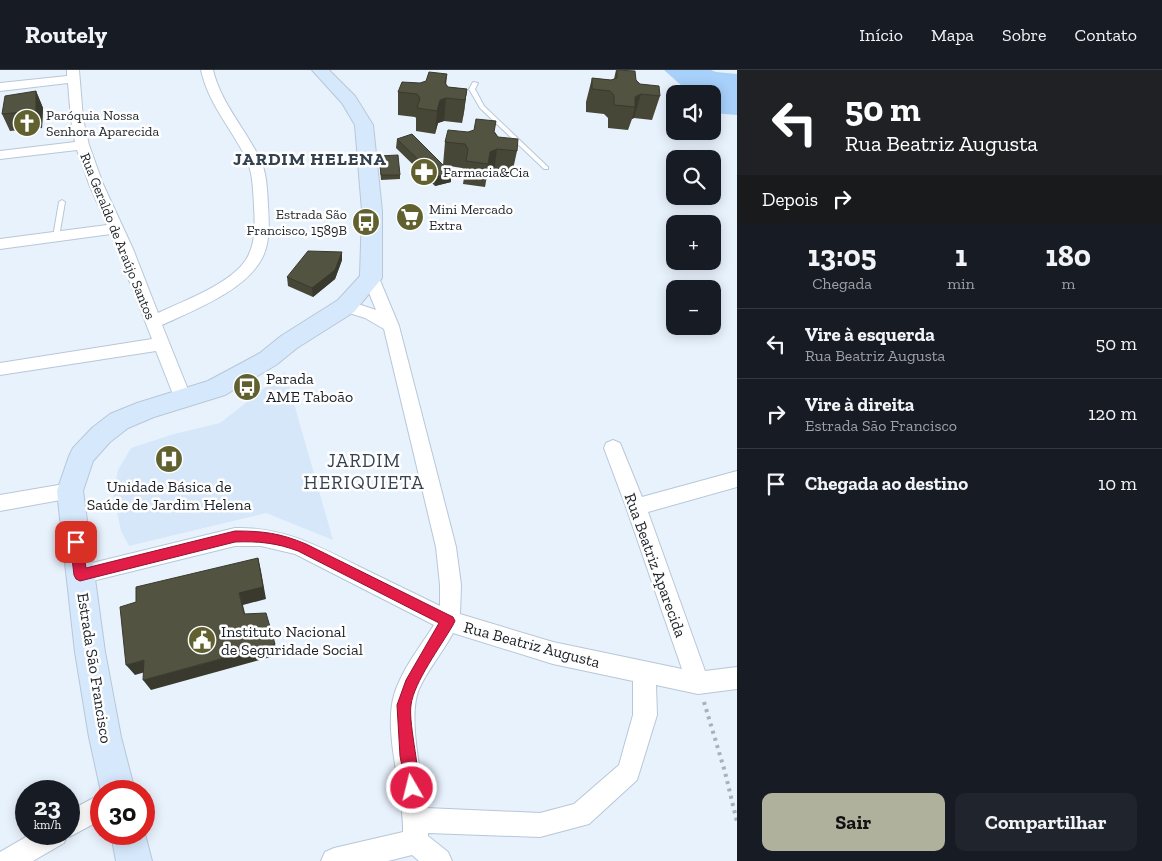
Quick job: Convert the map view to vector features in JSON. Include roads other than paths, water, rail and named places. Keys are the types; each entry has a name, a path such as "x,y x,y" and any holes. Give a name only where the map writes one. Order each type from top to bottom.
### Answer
{"main road":[{"path":"320,70 349,100 364,125 372,211 371,278"},
{"name":"Estrada São Francisco","path":"115,780 105,737 90,652 70,491 82,456 101,436 119,422 182,397 216,388 268,359 290,342 346,306 371,278"},
{"path":"130,845 134,861"}],"street":[{"path":"154,322 207,297 241,273 253,263 259,247 262,209 259,178 252,156 215,97 207,70"},
{"path":"0,87 73,75"},
{"name":"Rua Geraldo de Araújo Santos","path":"73,75 77,119 82,146 154,322 182,397"},
{"path":"0,155 82,146"},
{"path":"0,244 116,229"},
{"path":"371,278 391,326 446,547 452,582 448,621 410,685 404,705 407,756 416,831 439,861"},
{"path":"346,306 371,314 391,326"},
{"path":"0,369 162,344"},
{"name":"Rua Beatriz Aparecida","path":"613,448 636,507 698,683"},
{"path":"636,507 737,479"},
{"path":"0,503 70,491"},
{"name":"Rua Beatriz Augusta","path":"80,575 235,537 260,536 281,539 448,621 553,653 698,683 737,678"},
{"path":"334,861 416,831 540,825 580,815 629,772 646,715 644,672"},
{"path":"9,861 36,845"}],"lane":[{"path":"475,83 472,89 482,107 546,168"},
{"path":"56,237 62,202"}],"place":[{"name":"Paróquia Nossa Senhora Aparecida","path":"27,123"},
{"name":"Farmacia&Cia","path":"424,172"},
{"name":"Mini Mercado Extra","path":"410,217"},
{"name":"Estrada São Francisco, 1589B","path":"366,222"},
{"name":"Parada AME Taboão","path":"247,387"},
{"name":"Unidade Básica de Saúde de Jardim Helena","path":"169,459"},
{"name":"Instituto Nacional de Seguridade Social","path":"202,640"}],"district":[{"name":"JARDIM HELENA","path":"310,159"},
{"name":"JARDIM HERIQUIETA","path":"364,471"}]}
